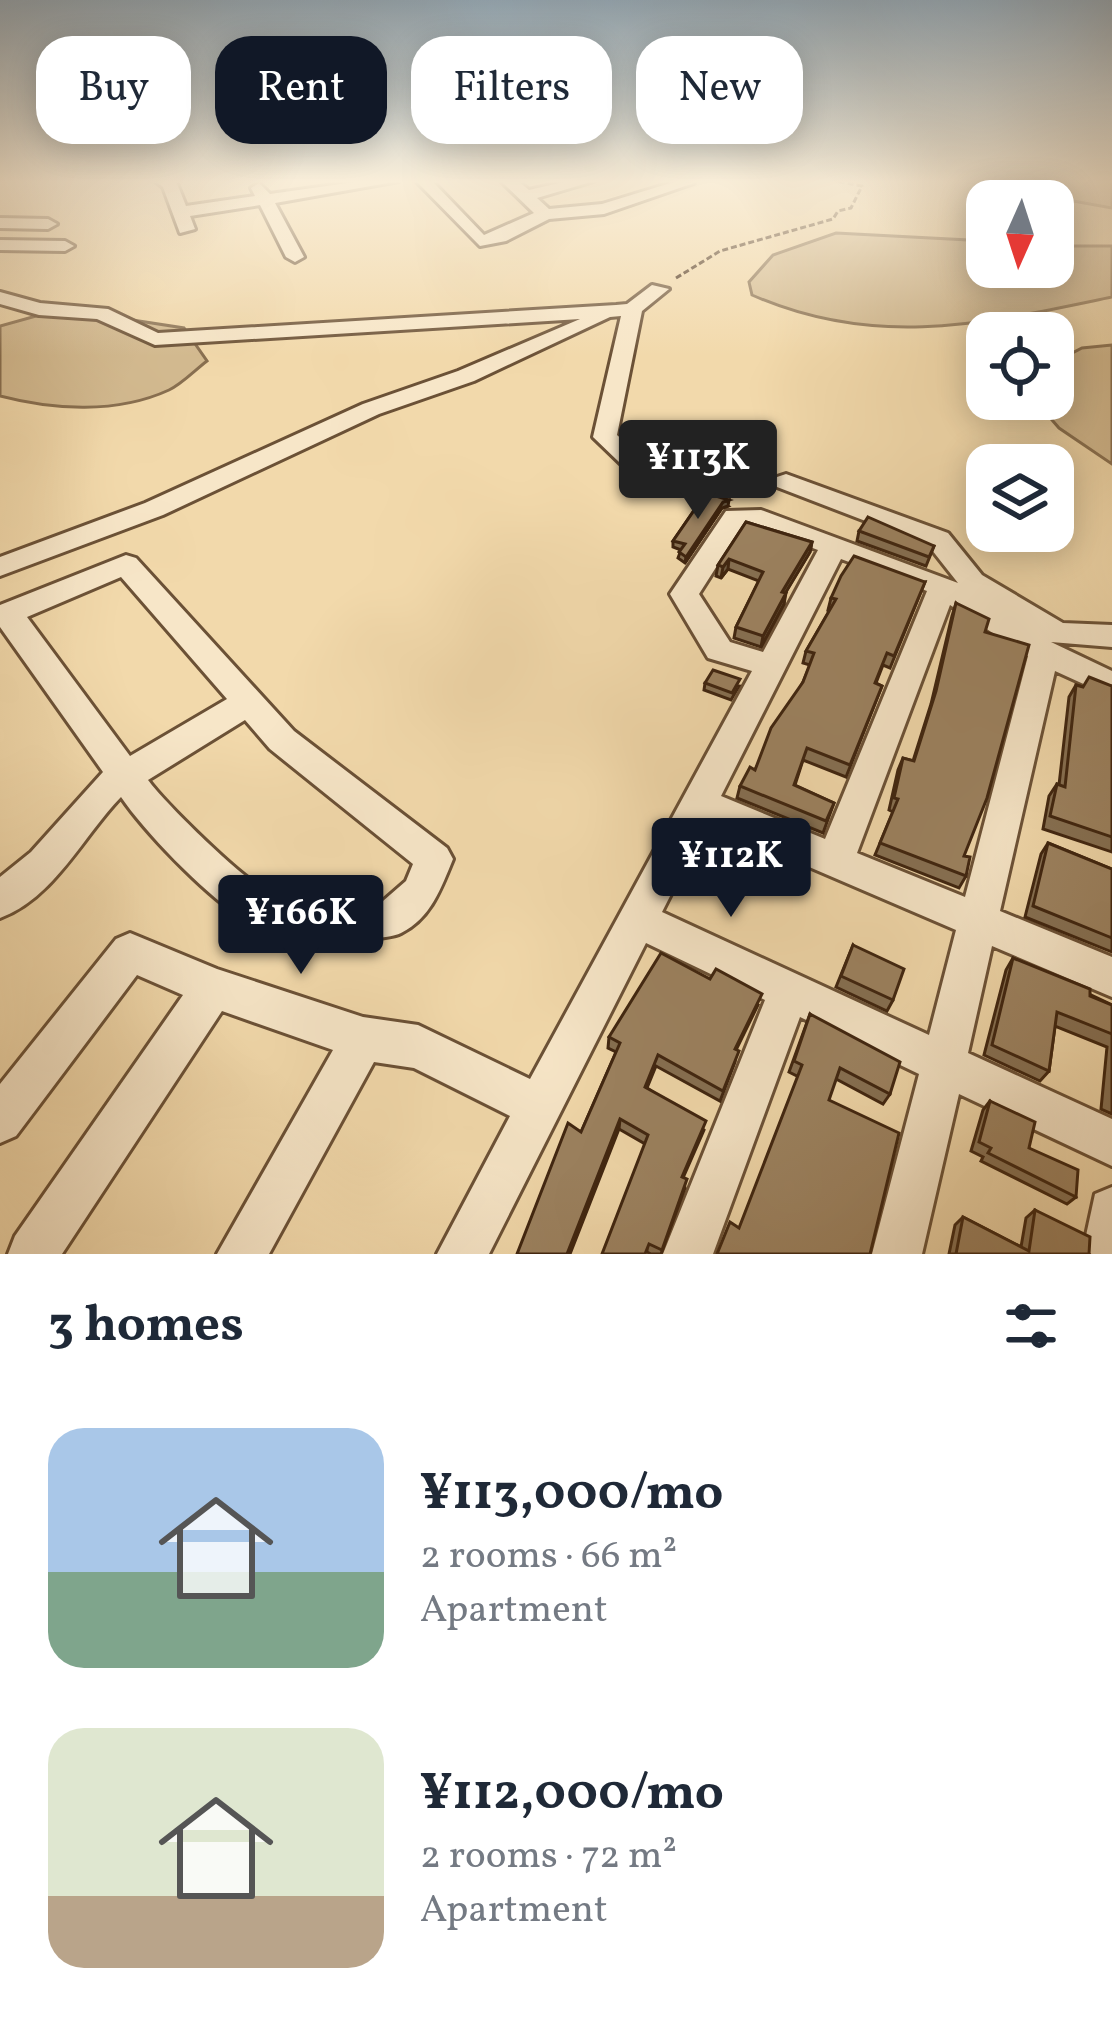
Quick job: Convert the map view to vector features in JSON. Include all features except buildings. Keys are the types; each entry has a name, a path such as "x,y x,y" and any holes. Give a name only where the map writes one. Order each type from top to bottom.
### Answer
{"street":[{"path":"286,240 295,257"},
{"path":"0,245 65,246"},
{"path":"0,567 154,509 371,409 466,376 624,309 659,289"},
{"path":"0,298 39,308 101,313 155,339 624,309"},
{"path":"624,309 605,437 653,481 668,483"},
{"path":"786,482 938,539 972,582 1057,633 1112,636"},
{"path":"772,666 719,650 684,594 735,517 752,516 943,587 1044,652 1112,685"},
{"path":"462,1254 833,548"},
{"path":"126,564 282,740 434,859 420,892 391,919 316,917 254,904 152,813 8,630 126,564"},
{"path":"835,862 943,587"},
{"path":"897,1254 1044,652"},
{"path":"0,901 44,864 106,788 249,702"},
{"path":"701,804 1112,977"},
{"path":"640,921 1112,1142"},
{"path":"0,1120 130,952 213,988 363,1039 418,1047 541,1108"},
{"path":"33,1254 213,988"},
{"path":"688,1254 790,989"},
{"path":"242,1254 363,1039"},
{"path":"1107,1254 1112,1211"}],"path":[{"path":"659,289 720,251 761,240"}],"shaded area":[{"path":"817,240 959,240 966,240 966,288 1074,288 1074,246 1112,246 1112,297 1035,312 966,312 966,323 888,327 843,322 752,295 749,282 773,255"},
{"path":"100,315 184,328 207,361 169,390 128,403 63,407 0,396 0,326 36,316"},
{"path":"1112,345 1112,464 1052,420 1074,420 1074,352"}]}
